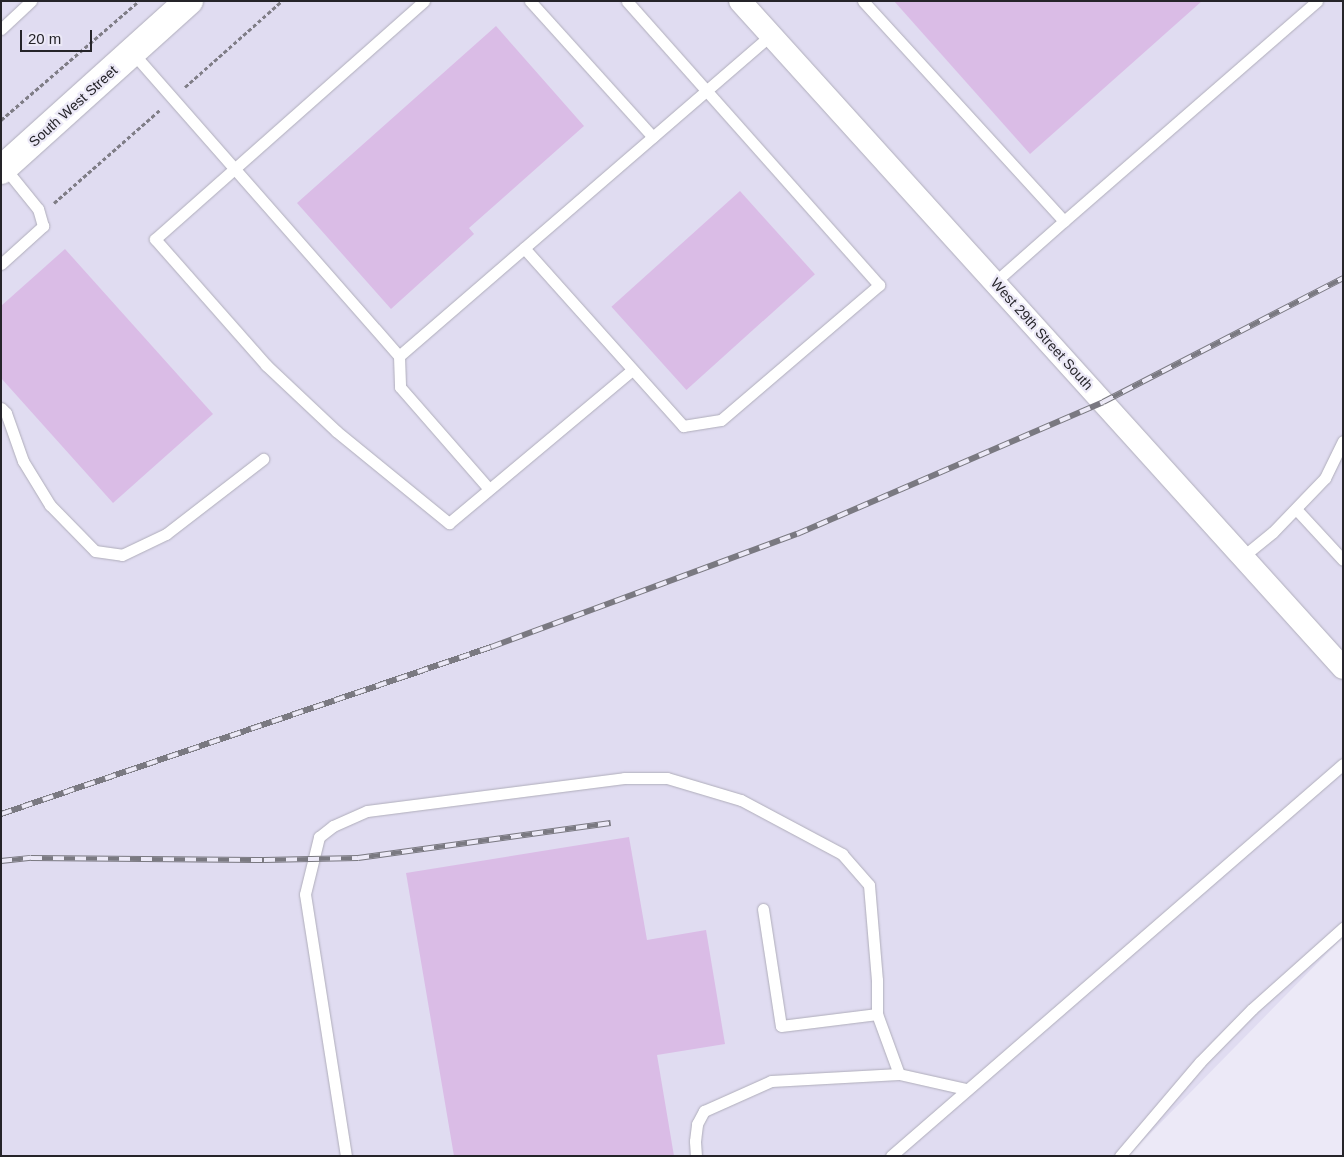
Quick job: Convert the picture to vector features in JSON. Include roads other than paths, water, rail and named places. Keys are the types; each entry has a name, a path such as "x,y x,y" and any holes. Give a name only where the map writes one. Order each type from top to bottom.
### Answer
{"street":[{"name":"South West Street","path":"3,169 189,1"},
{"name":"West 29th Street South","path":"740,1 995,282 1241,558 1343,668"}],"lane":[{"path":"1,28 31,1"},
{"path":"424,1 155,240 266,365 336,431 449,522 632,370"},
{"path":"530,1 653,137"},
{"path":"524,248 683,426 721,420 879,285 627,1"},
{"path":"863,1 1064,221"},
{"path":"995,282 1317,1"},
{"path":"399,356 771,35"},
{"path":"132,52 171,99 399,356 400,387 489,489"},
{"path":"1,264 43,226 38,209 3,169"},
{"path":"1,408 6,413 23,462 50,505 95,551 122,555 166,534 263,459"},
{"path":"1241,558 1296,509 1325,478 1343,441"},
{"path":"1296,509 1343,560"},
{"path":"891,1156 1343,764"},
{"path":"346,1156 305,894 319,837 333,826 367,811 624,778 667,778 741,800 842,854 869,885 877,980 877,1014 900,1074"},
{"path":"764,909 780,1026 877,1014"},
{"path":"1120,1156 1200,1062 1252,1009 1343,928"},
{"path":"696,1156 697,1124 704,1111 771,1081 900,1074 966,1089"}],"railway":[{"path":"1,814 491,647 797,534 1103,402 1343,278"},
{"path":"1,861 31,858 264,860 358,858 611,823"}]}
